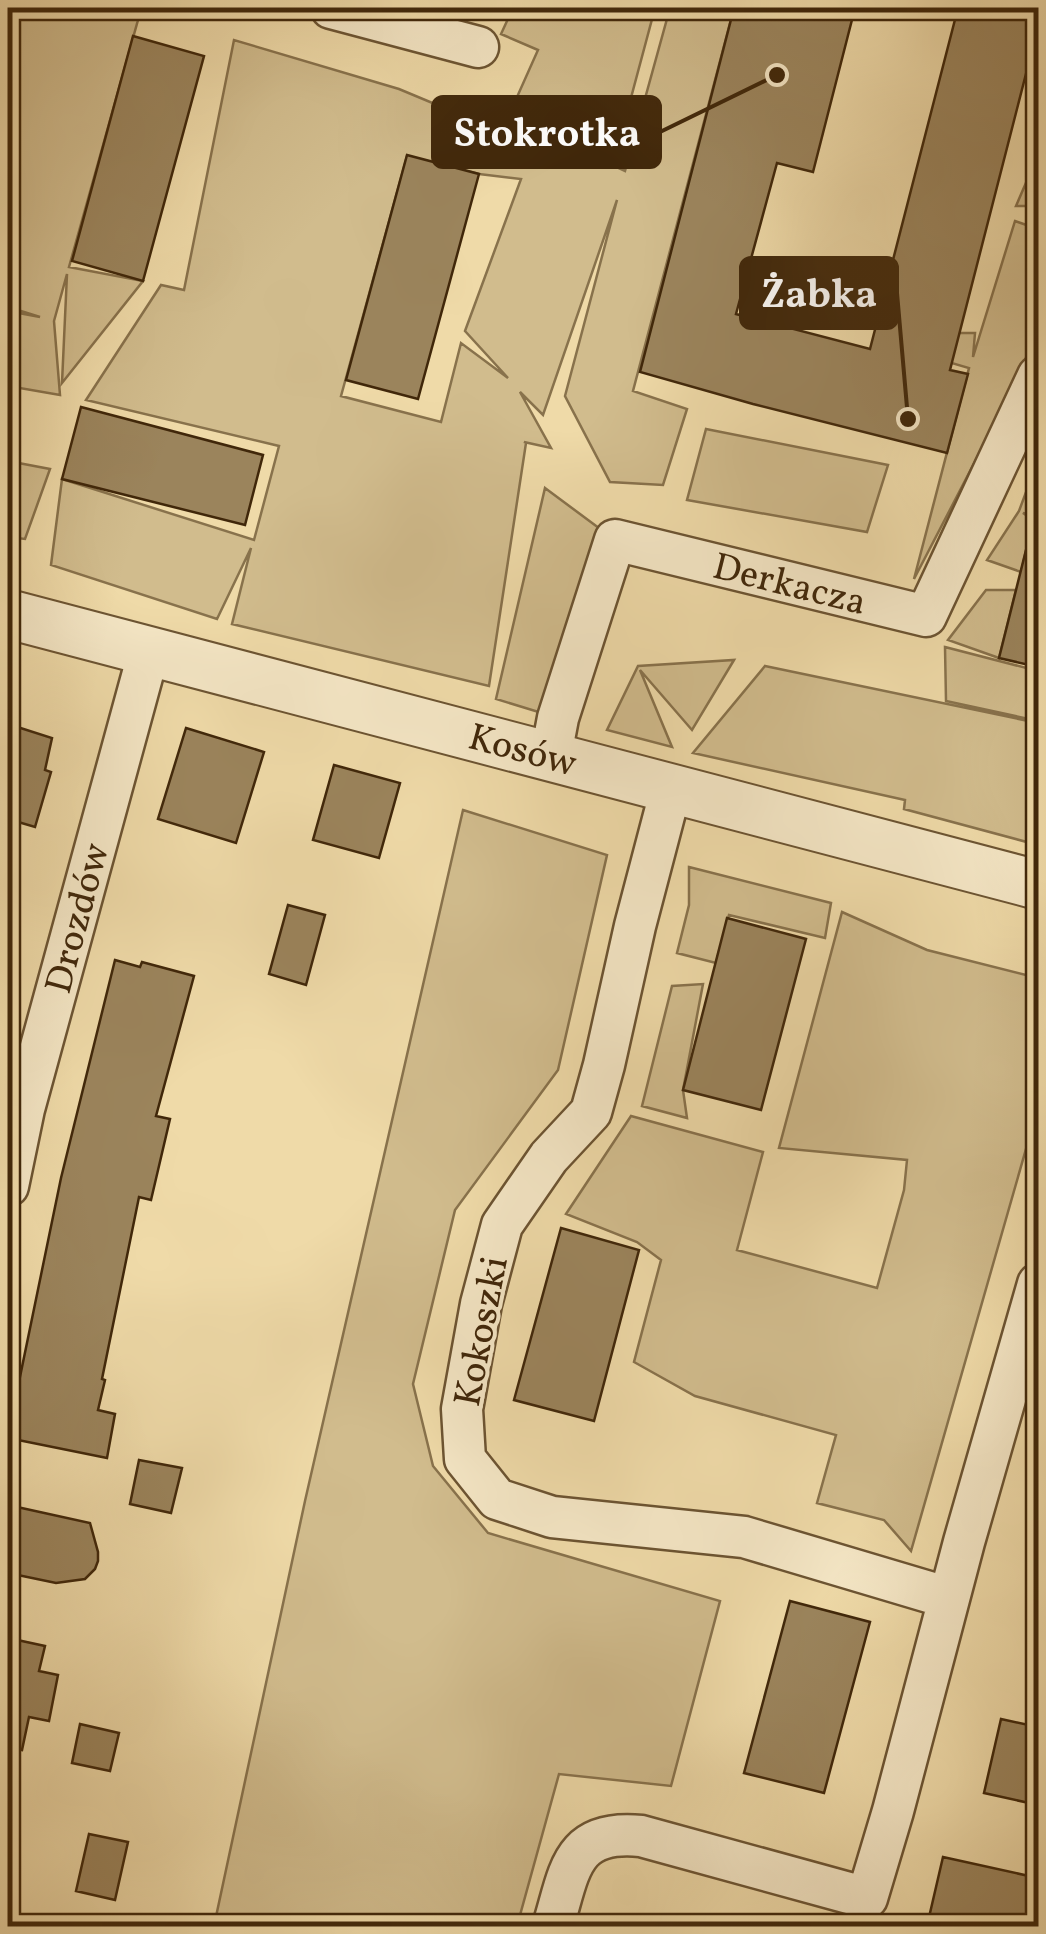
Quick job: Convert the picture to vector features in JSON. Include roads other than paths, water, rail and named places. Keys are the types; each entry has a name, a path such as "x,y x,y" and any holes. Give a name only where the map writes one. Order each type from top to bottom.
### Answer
{"street":[{"path":"331,8 478,47"},
{"name":"Derkacza","path":"551,755 558,718 615,540 926,616 1038,376"},
{"name":"Kosów","path":"8,614 1038,885"},
{"name":"Drozdów","path":"8,1186 24,1109 149,651"},
{"name":"Kokoszki","path":"671,789 591,1112 549,1157 502,1225 462,1409 465,1459 497,1498 552,1517 744,1537 949,1598"},
{"path":"553,1926 572,1863 587,1846 604,1836 621,1834 641,1836 867,1898 1038,1284"}],"place":[{"name":"Stokrotka","path":"777,75"},
{"name":"Żabka","path":"908,419"}]}
